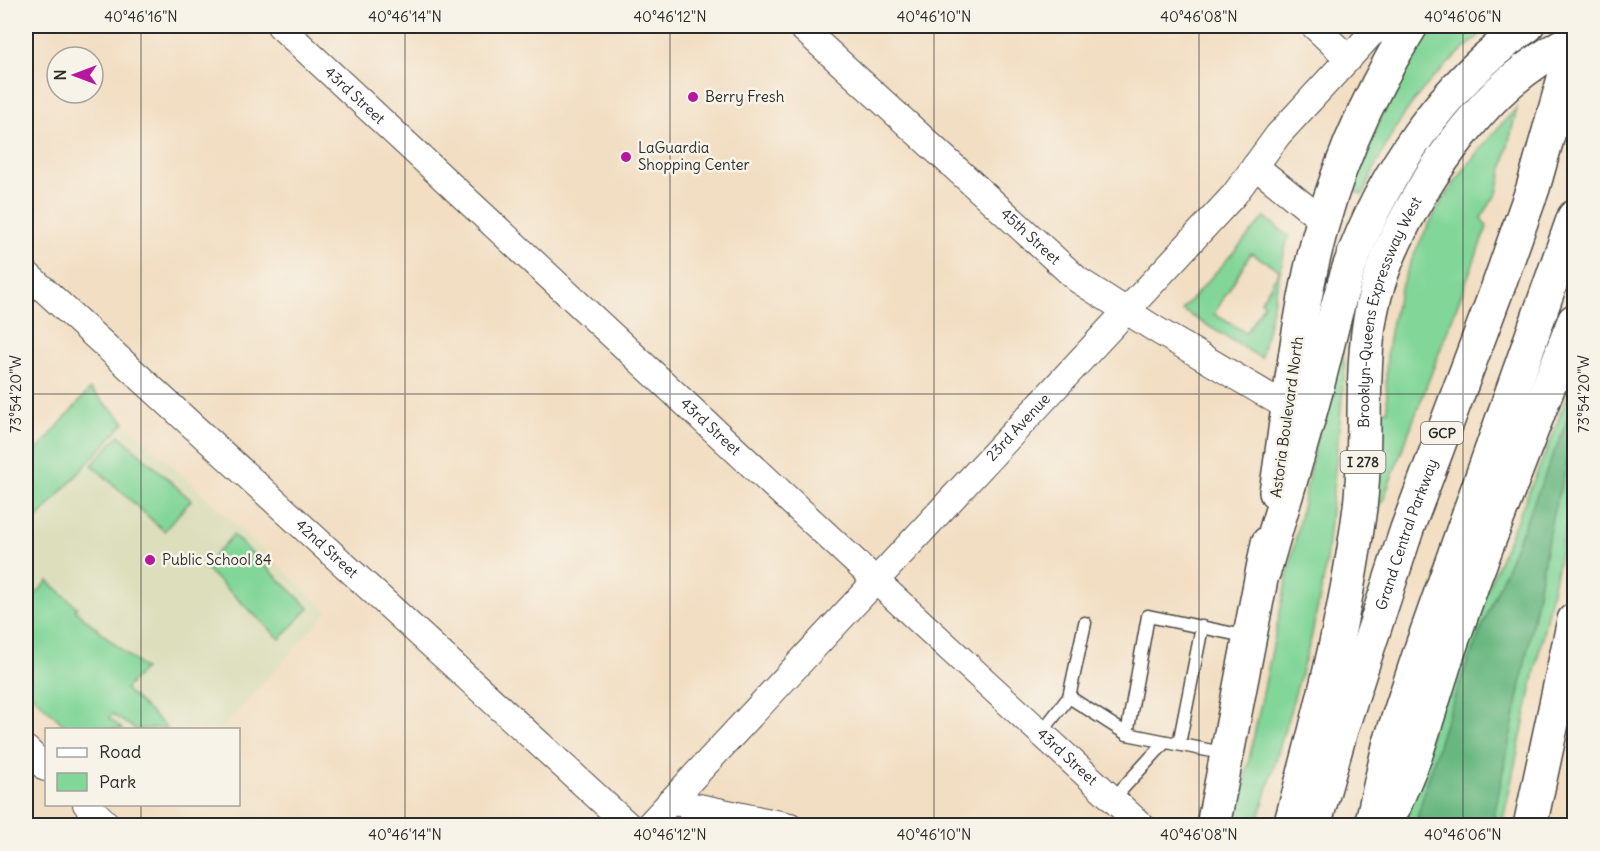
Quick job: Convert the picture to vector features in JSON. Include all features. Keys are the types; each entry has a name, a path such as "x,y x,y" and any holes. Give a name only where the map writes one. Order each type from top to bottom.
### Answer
{"main road":[{"name":"Astoria Boulevard North","path":"1213,825 1264,571 1306,288 1323,221 1361,118 1377,84 1411,26"},
{"path":"1264,571 1316,392 1336,308 1350,267 1381,195 1401,161 1435,114 1462,82 1492,52 1527,26"},
{"name":"Brooklyn-Queens Expressway West","path":"1290,825 1334,656 1355,545 1362,491 1366,349 1369,322 1388,255 1412,208 1444,158 1474,119 1498,93 1532,64 1575,41"},
{"name":"Grand Central Parkway","path":"1314,825 1341,730 1403,539 1533,189 1575,41"},
{"path":"1371,825 1389,746 1422,646 1575,217"},
{"path":"1386,825 1416,754 1476,574 1575,321"},
{"path":"1530,825 1575,620"}],"street":[{"name":"43rd Street","path":"280,26 875,580 1142,825"},
{"name":"45th Street","path":"800,26 1078,280 1126,312 1289,408"},
{"path":"1314,26 1349,58"},
{"name":"23rd Avenue","path":"648,825 1234,195 1278,135 1371,34 1383,26"},
{"path":"1255,166 1323,221"},
{"name":"42nd Street","path":"26,273 629,825"},
{"path":"26,749 45,767"},
{"path":"670,801 790,825"},
{"path":"88,806 109,825"}],"lane":[{"path":"1127,734 1137,697 1148,616 1250,637"},
{"path":"1041,733 1070,697 1085,623"},
{"path":"1179,744 1190,673 1202,627"},
{"path":"1070,697 1127,734 1227,754"},
{"path":"1113,799 1165,742"}],"shaded area":[{"name":"Public School 84","path":"90,389 328,611 224,728 67,728 26,689 26,463"}],"green space":[{"path":"1432,26 1490,26 1436,75 1420,93 1388,142 1363,195 1352,190 1383,111"},
{"path":"1517,108 1497,193 1481,218 1487,227 1377,516 1372,514 1381,411 1388,410 1386,374 1389,336 1410,263 1426,229 1446,196 1492,135"},
{"path":"1265,217 1288,236 1261,358 1182,310","holes":["1251,253 1280,270 1261,301 1264,304 1246,333 1214,314"]},
{"path":"1339,332 1345,368 1325,572 1311,639 1257,825 1235,826"},
{"path":"1574,375 1574,489 1502,825 1405,826 1440,700 1553,435"},
{"path":"90,389 125,422 26,531 26,463"},
{"path":"1574,397 1574,440 1552,517 1492,825 1415,825 1442,732 1464,671 1566,424"},
{"path":"119,435 191,500 164,531 92,465"},
{"path":"233,535 309,608 280,639 204,567"},
{"path":"48,581 77,607 75,610 144,669 125,689 167,728 133,728 112,714 109,718 121,728 67,728 26,689 26,597 30,600"}],"place":[{"name":"Berry Fresh","path":"693,97"},
{"name":"LaGuardia Shopping Center","path":"626,157"},
{"name":"Public School 84","path":"150,560"}]}
